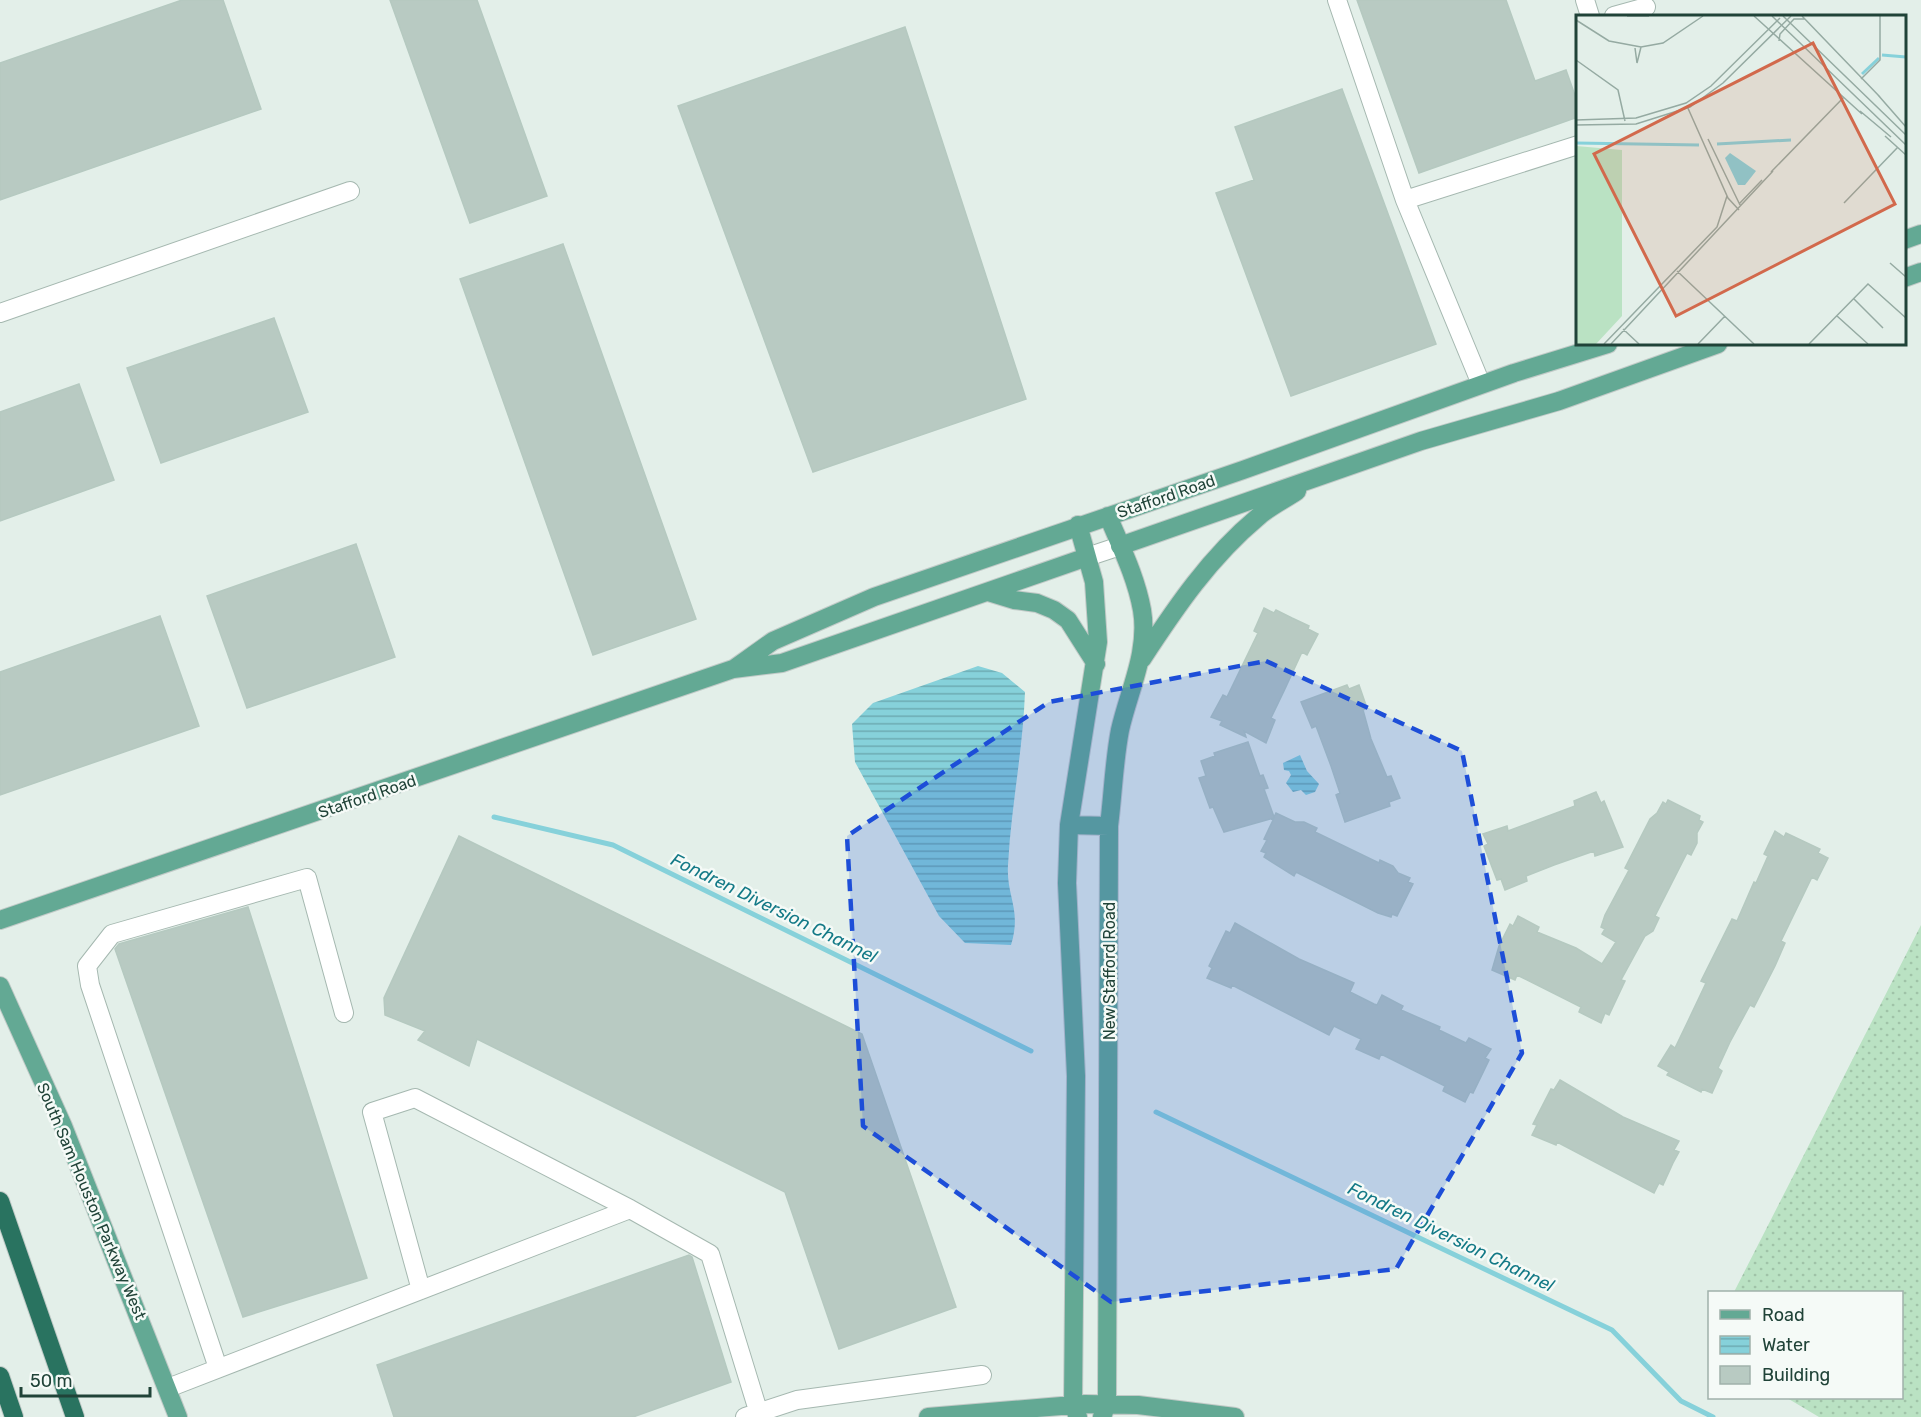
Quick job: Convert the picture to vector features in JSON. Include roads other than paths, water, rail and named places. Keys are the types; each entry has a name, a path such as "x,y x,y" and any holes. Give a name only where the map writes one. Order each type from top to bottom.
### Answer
{"highway":[{"path":"0,1201 75,1417"},
{"path":"0,1376 14,1417"}],"main road":[{"path":"1906,240 1921,234"},
{"path":"1906,278 1921,272"},
{"name":"Stafford Road","path":"733,669 773,641 874,597 1481,384 1605,345"},
{"name":"Stafford Road","path":"1120,546 1321,476 1622,378 1715,345"},
{"path":"1141,660 1197,578 1221,552 1259,516 1321,476"},
{"name":"New Stafford Road","path":"1105,1411 1109,826 1120,731 1141,660 1142,612 1135,581 1108,516"},
{"path":"1075,1411 1076,1076 1066,883 1070,825 1096,664 1098,614 1094,582 1078,525"},
{"name":"Stafford Road","path":"0,920 733,669 782,663 1087,557"},
{"path":"988,592 1014,600 1037,603 1054,610 1068,620 1096,664"},
{"path":"1070,825 1109,826"},
{"name":"South Sam Houston Parkway West","path":"0,986 63,1126 178,1417"},
{"path":"928,1417 1105,1411 1138,1405 1235,1417"}],"street":[{"path":"1337,0 1405,200 1481,384"},
{"path":"1585,0 1590,15"},
{"path":"1618,15 1646,8"},
{"path":"1405,200 1576,147"},
{"path":"0,313 350,191"},
{"path":"1087,557 1120,546"},
{"path":"218,1368 90,985 87,966 111,934 307,878 344,1013"},
{"path":"421,1290 372,1112 415,1098 630,1209 710,1254 754,1416 796,1400 982,1375"},
{"path":"168,1388 630,1209"}],"water":[{"path":"978,666 1002,673 1025,692 1008,865 1015,922 1011,945 965,943 939,916 855,762 852,724 873,703"},
{"path":"1300,755 1307,771 1319,784 1315,792 1306,795 1301,790 1293,792 1286,783 1291,775 1289,771 1284,770 1283,763"}],"waterway":[{"name":"Fondren Diversion Channel","path":"494,817 613,845 1031,1051"},
{"name":"Fondren Diversion Channel","path":"1156,1112 1612,1330 1681,1401 1713,1417"}]}
